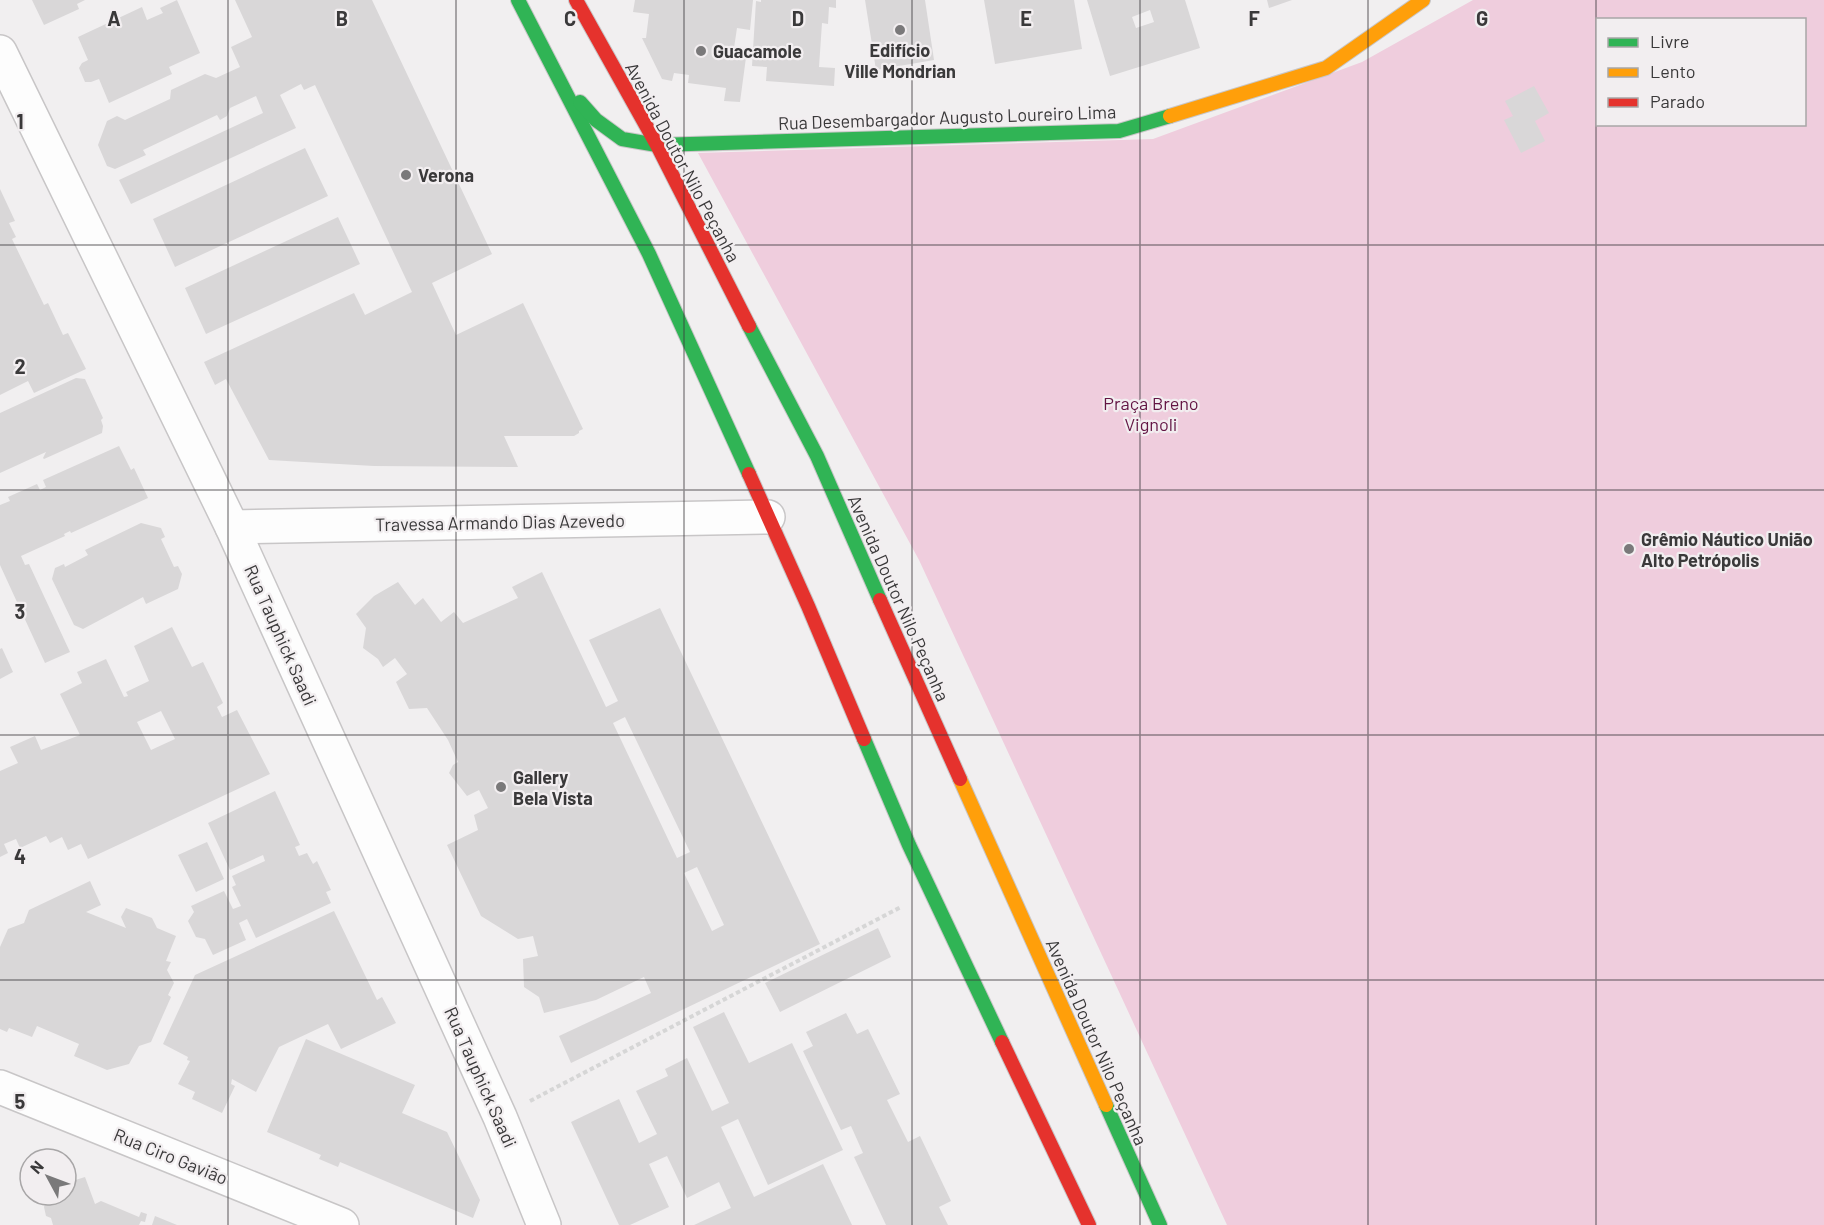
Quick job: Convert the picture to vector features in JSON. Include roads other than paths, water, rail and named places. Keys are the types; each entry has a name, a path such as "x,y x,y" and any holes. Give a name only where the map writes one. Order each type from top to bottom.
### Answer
{"main road":[{"path":"518,0 649,254 808,606 931,892 1089,1225"},
{"name":"Avenida Doutor Nilo Peçanha","path":"576,0 657,145 817,456 1160,1225"},
{"name":"Rua Desembargador Augusto Loureiro Lima","path":"556,76 596,120 622,139 657,145 1119,131 1326,68 1423,0"}],"street":[{"name":"Rua Tauphick Saadi","path":"0,52 232,527 500,1117 544,1225"},
{"name":"Travessa Armando Dias Azevedo","path":"232,527 768,517"},
{"name":"Rua Ciro Gavião","path":"0,1087 342,1225"}],"place":[{"name":"Edifício Ville Mondrian","path":"900,30"},
{"name":"Guacamole","path":"701,51"},
{"name":"Verona","path":"406,175"},
{"name":"Grêmio Náutico União Alto Petrópolis","path":"1629,549"},
{"name":"Gallery Bela Vista","path":"501,787"}],"park label":[{"name":"Praça Breno Vignoli","path":"1151,413"}]}
